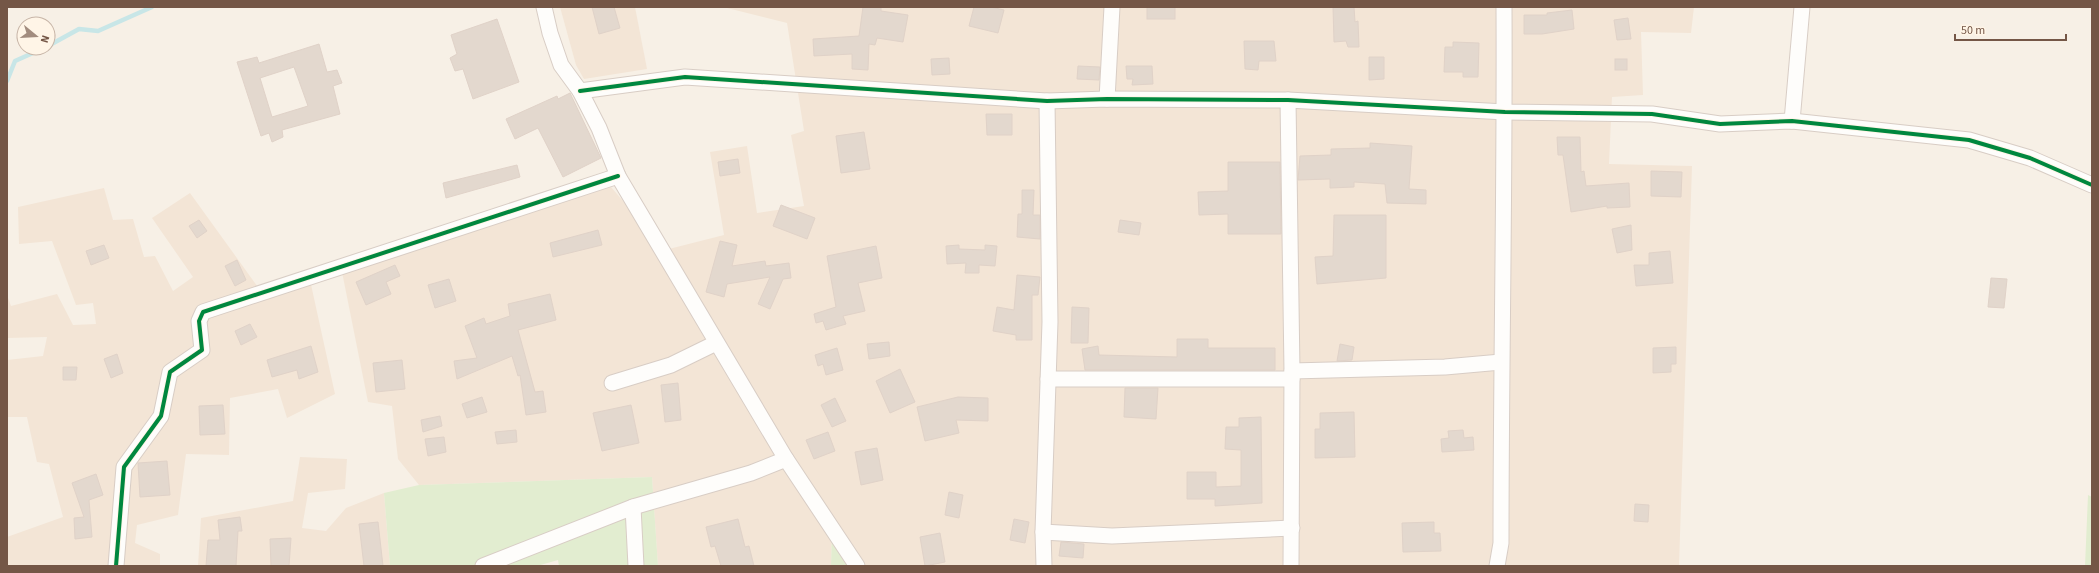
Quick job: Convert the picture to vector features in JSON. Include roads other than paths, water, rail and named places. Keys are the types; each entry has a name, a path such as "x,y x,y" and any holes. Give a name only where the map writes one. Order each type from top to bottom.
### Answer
{"street":[{"path":"544,7 550,33 561,65 580,91 599,128 618,176 786,459 857,566"},
{"path":"1107,99 1112,7"},
{"path":"1497,566 1501,543 1501,362 1505,112 1504,7"},
{"path":"1792,121 1802,7"},
{"path":"580,91 685,76 1047,101 1107,99 1288,100 1505,112 1652,114 1720,124 1792,121 1969,140 2030,158 2092,185"},
{"path":"1288,100 1292,375 1291,566"},
{"path":"1044,566 1043,532 1050,322 1047,101"},
{"path":"116,566 124,467 161,416 170,372 202,350 199,321 203,312 618,176"},
{"path":"612,383 671,365 716,343"},
{"path":"1048,379 1292,375 1445,367 1501,362"},
{"path":"483,566 633,507 751,473 786,459"},
{"path":"633,507 636,566"},
{"path":"1043,532 1112,536 1292,528"}],"waterway":[{"path":"56,42 79,29 98,31 152,7"},
{"path":"7,81 15,61 26,56"}]}
